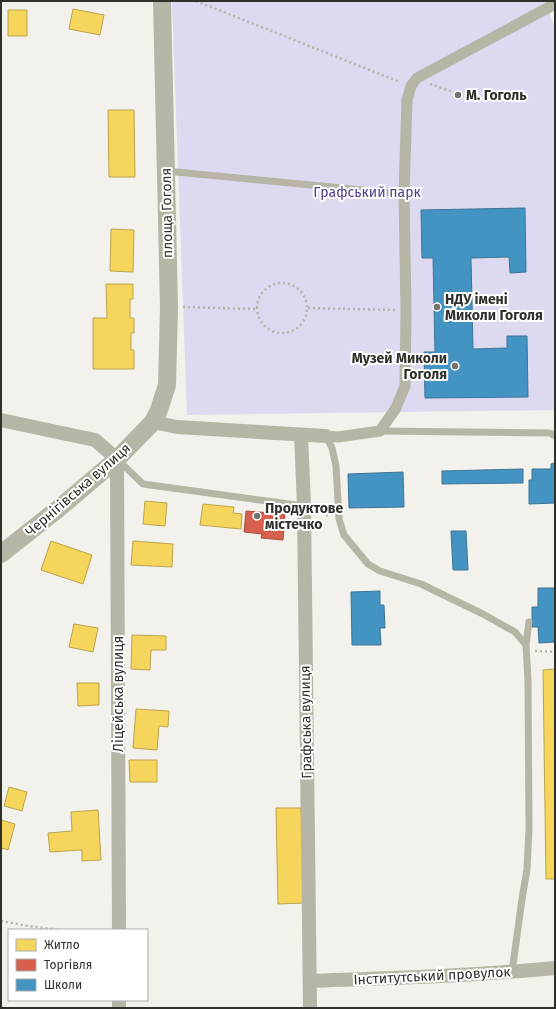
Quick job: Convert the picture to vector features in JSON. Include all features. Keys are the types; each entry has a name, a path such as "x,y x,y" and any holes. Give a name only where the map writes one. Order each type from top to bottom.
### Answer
{"street":[{"name":"площа Гоголя","path":"153,422 159,410 167,385 169,307 162,1"},
{"path":"153,422 177,427 338,437 380,431 396,408 405,386 406,310 404,194 408,100 414,82 555,4"},
{"path":"1,420 95,440 117,458"},
{"name":"Чернігівська вулиця","path":"1,554 58,509 117,458 153,422"},
{"name":"Графська вулиця","path":"301,435 304,506 310,1008"},
{"name":"Ліцейська вулиця","path":"117,458 119,929"},
{"name":"Інститутський провулок","path":"310,981 512,972 555,968"}],"lane":[{"path":"166,171 404,194"},
{"path":"380,431 550,433 555,436"},
{"path":"326,436 332,448 336,466 339,519 344,535 368,564 380,571 421,584 483,614 515,632 527,648"},
{"path":"117,458 143,484 304,506"},
{"path":"512,972 527,868 529,828 527,648 529,622"}],"path":[{"path":"196,1 414,82 426,83 453,92"},
{"path":"286,282 295,286 302,292 306,299 308,308 303,323 290,332 282,333 268,329 262,323 256,309 262,292 269,286 286,282"},
{"path":"169,307 256,309"},
{"path":"308,308 406,310"},
{"path":"304,506 339,519"},
{"path":"527,648 555,652"},
{"path":"1,921 52,929"}],"green space":[{"name":"Графський парк","path":"172,1 548,1 550,15 555,29 555,410 187,415"}],"building: Житло":[{"path":"73,9 104,15 100,35 69,29"},
{"path":"8,10 27,10 27,36 8,36"},
{"path":"108,110 134,110 135,177 109,177"},
{"path":"111,229 134,230 133,272 110,271"},
{"path":"106,284 133,284 133,299 130,299 130,318 134,318 134,333 131,333 131,350 134,350 134,369 93,369 93,318 107,318"},
{"path":"145,501 167,503 165,526 143,524"},
{"path":"203,504 234,507 233,513 242,514 241,529 200,525"},
{"path":"51,541 92,555 83,584 41,570"},
{"path":"133,541 173,544 172,567 131,565"},
{"path":"74,624 98,628 93,652 69,647"},
{"path":"132,635 166,636 166,650 151,650 150,670 131,669"},
{"path":"555,669 555,879 546,879 543,670"},
{"path":"77,683 99,683 99,705 78,706"},
{"path":"136,709 169,711 168,727 159,726 157,750 133,748"},
{"path":"129,760 157,760 157,782 130,782"},
{"path":"9,787 27,792 22,811 4,806"},
{"path":"276,808 301,808 304,903 278,904"},
{"path":"98,810 101,860 82,861 82,850 50,852 48,833 72,831 71,812"},
{"path":"1,820 15,824 8,850 2,848 1,853"}],"building: Торгівля":[{"path":"246,511 285,514 283,540 261,538 262,534 244,532"}],"building: Школи":[{"path":"525,208 526,272 510,273 509,257 471,258 473,349 507,348 507,336 527,336 528,397 425,398 424,352 435,352 433,258 422,258 421,210"},
{"path":"555,463 555,503 529,504 529,480 532,480 532,469 551,469 551,464"},
{"path":"523,469 523,483 442,484 442,471"},
{"path":"403,472 404,507 349,508 348,474"},
{"path":"451,531 466,531 468,570 453,570"},
{"path":"538,588 555,588 555,642 539,643 538,627 532,627 532,607 538,607"},
{"path":"380,591 380,605 384,605 385,628 380,628 381,645 352,645 351,592"}],"place":[{"name":"М. Гоголь","path":"458,95"},
{"name":"НДУ імені Миколи Гоголя","path":"437,307"},
{"name":"Музей Миколи Гоголя","path":"455,366"},
{"name":"Продуктове містечко","path":"257,516"}]}
